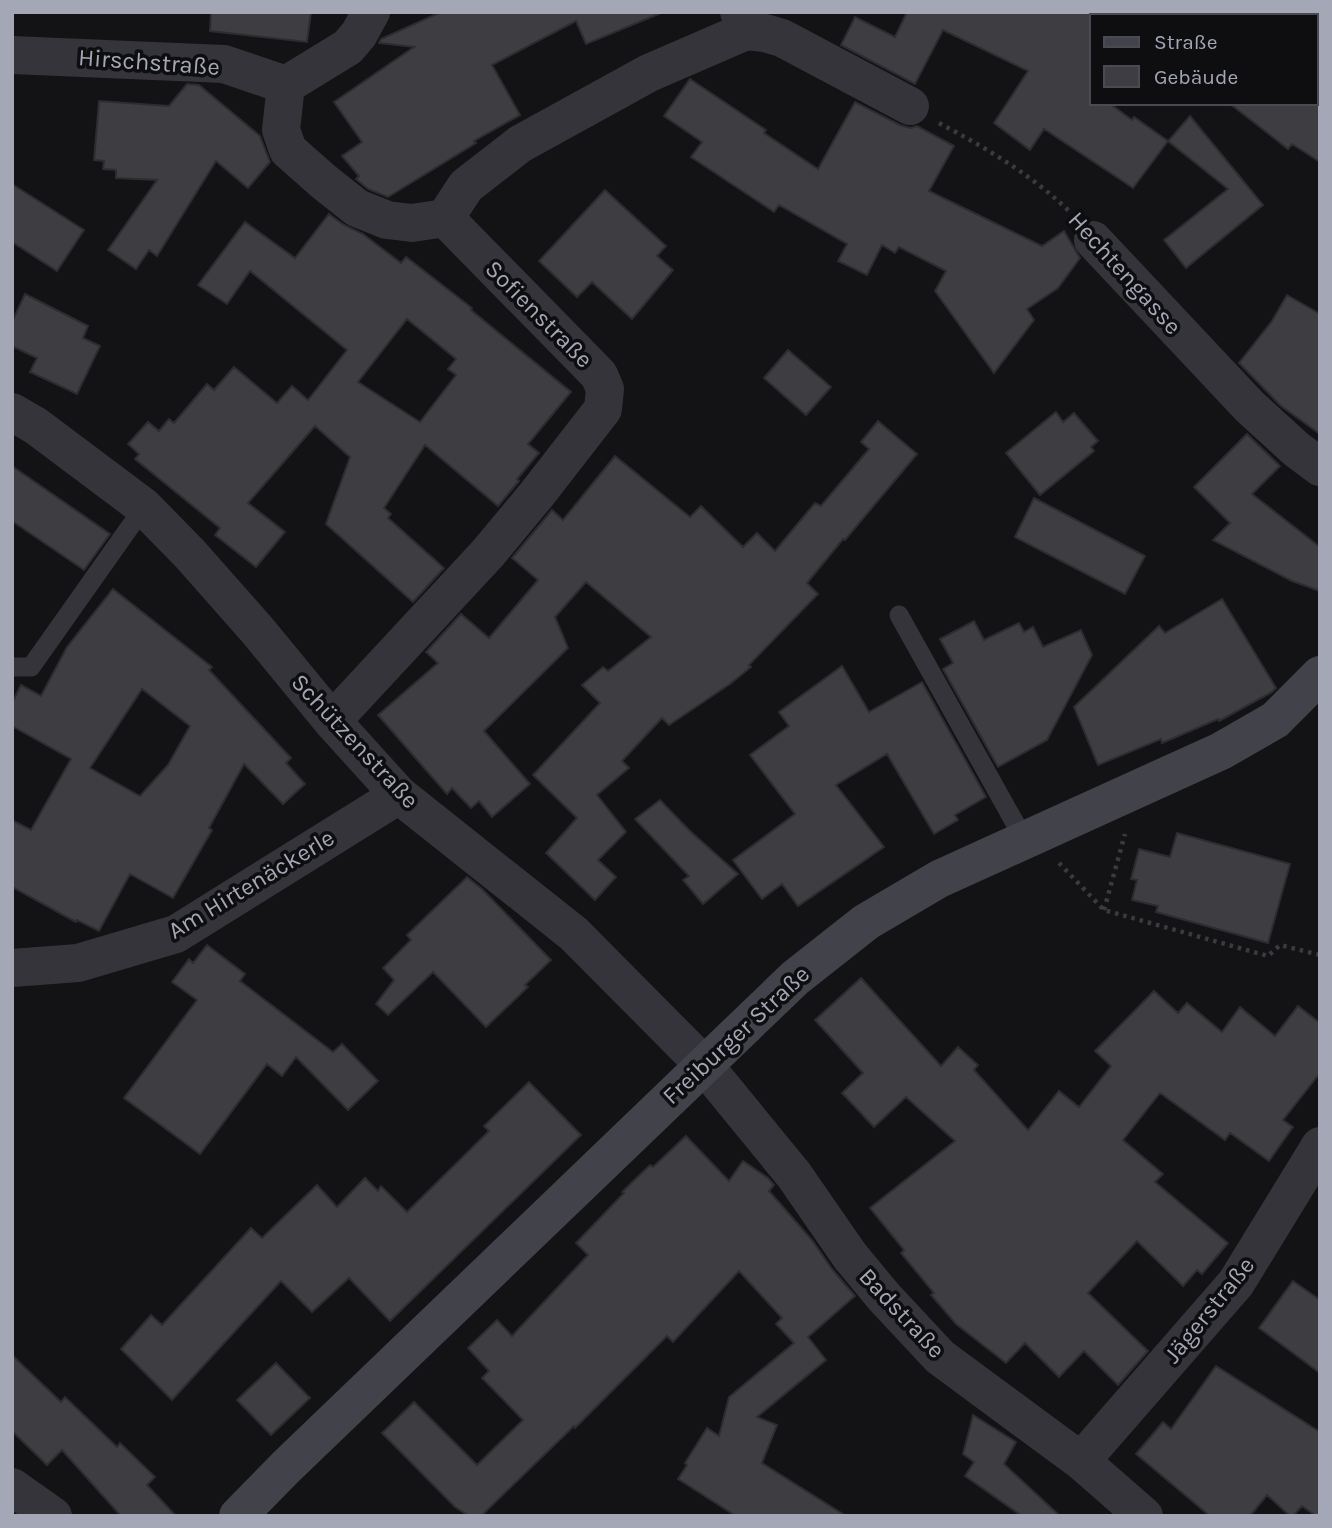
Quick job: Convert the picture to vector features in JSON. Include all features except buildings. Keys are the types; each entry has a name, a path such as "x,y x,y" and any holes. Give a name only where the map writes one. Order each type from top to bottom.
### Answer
{"street":[{"path":"371,12 348,47 286,85 281,130 288,150 357,208 387,220 412,223 445,218 466,186 520,144 742,22 781,12"},
{"path":"742,22 782,38 910,106"},
{"name":"Hirschstraße","path":"12,54 224,64 286,85"},
{"name":"Sofienstraße","path":"332,721 488,553 603,409 605,389 599,374 445,218"},
{"name":"Hechtengasse","path":"1093,240 1250,407 1320,467"},
{"name":"Schützenstraße","path":"12,412 36,426 145,507 190,554 332,721 399,794 574,934 704,1065"},
{"name":"Freiburger Straße","path":"238,1516 795,978 866,922 939,879 1222,751 1275,720 1320,675"},
{"name":"Am Hirtenäckerle","path":"12,968 78,963 176,934 399,794"},
{"name":"Badstraße","path":"704,1065 794,1175 850,1256 940,1357 1081,1461 1144,1516"},
{"name":"Jägerstraße","path":"1081,1461 1236,1283 1320,1146"},
{"path":"12,1487 53,1516"}],"lane":[{"path":"12,667 31,667 145,507"},
{"path":"899,615 1025,841"}],"path":[{"name":"Hechtengasse","path":"910,106 1011,164 1055,197 1093,240"},
{"path":"1104,910 1137,790"},
{"path":"1025,841 1048,852 1104,910 1268,956 1280,945 1320,955"}]}
